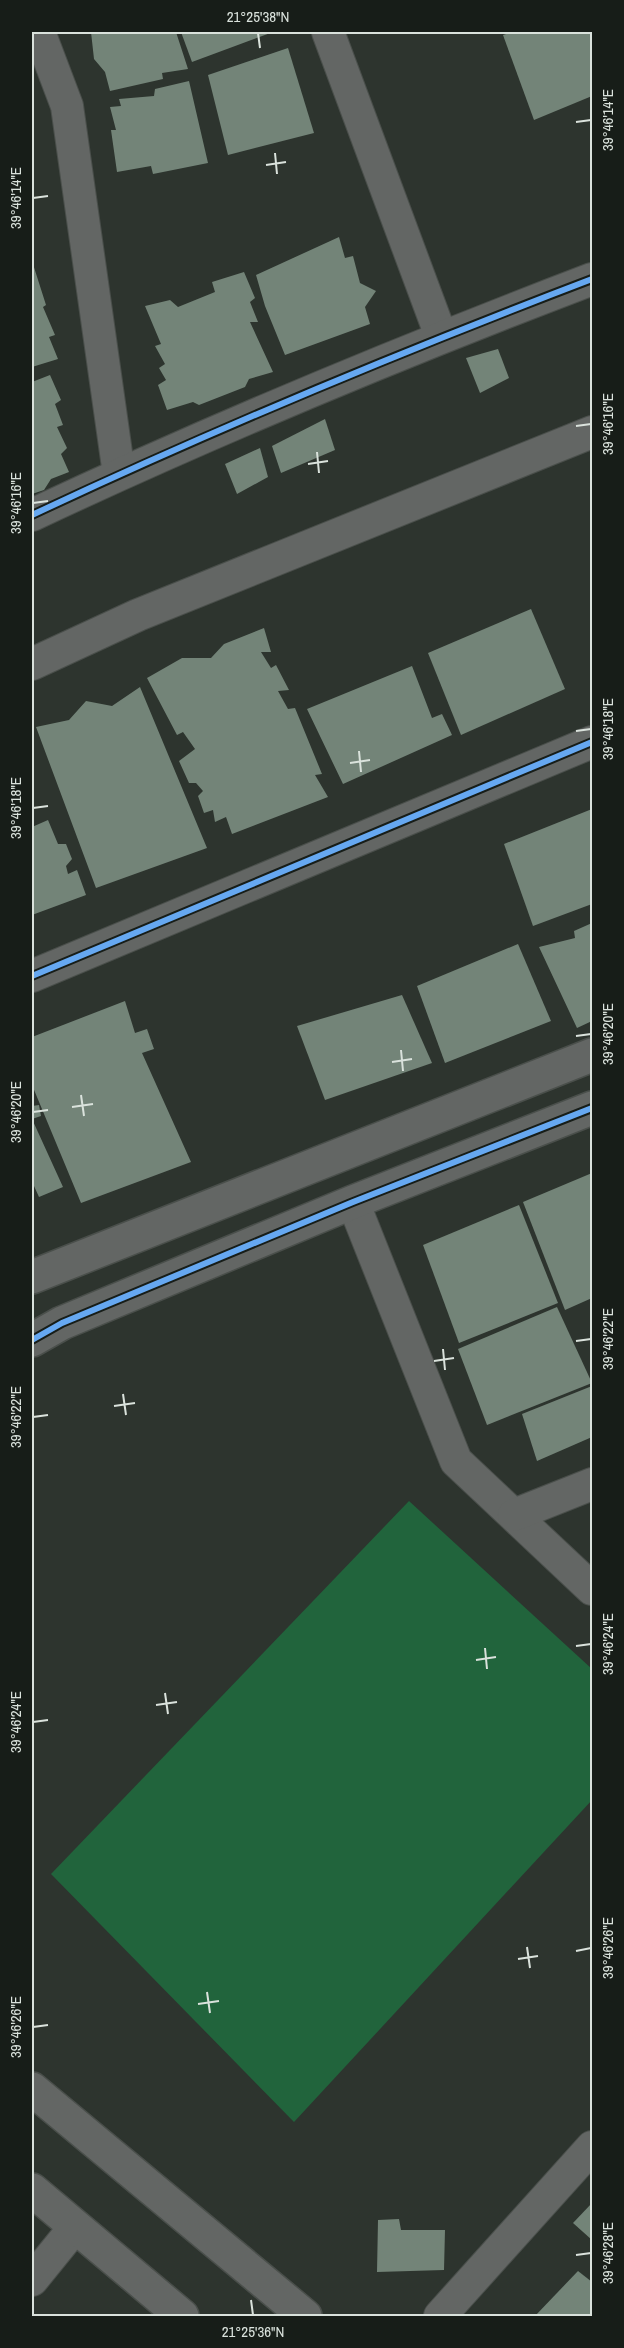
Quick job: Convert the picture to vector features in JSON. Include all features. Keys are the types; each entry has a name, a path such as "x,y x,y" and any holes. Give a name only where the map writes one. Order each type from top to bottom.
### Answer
{"street":[{"path":"39,32 67,106 119,474"},
{"path":"328,32 441,336"},
{"path":"32,515 119,474 441,336 592,279"},
{"path":"32,664 138,615 592,432"},
{"path":"32,976 592,742"},
{"path":"32,1277 592,1055"},
{"path":"32,1340 62,1323 353,1202 592,1108"},
{"path":"353,1202 456,1461 592,1589"},
{"path":"514,1515 592,1484"},
{"path":"32,2089 305,2316"},
{"path":"440,2316 592,2147"},
{"path":"32,2190 182,2316"},
{"path":"32,2280 75,2227"}],"green space":[{"path":"409,1501 592,1669 592,1800 294,2122 51,1874"}],"building":[{"path":"91,32 176,32 188,69 162,73 163,79 110,91 105,72 94,59"},
{"path":"181,32 273,32 192,62"},
{"path":"512,32 592,32 592,96 534,120 503,35"},
{"path":"288,48 314,133 228,155 208,75"},
{"path":"189,81 208,163 153,174 151,166 117,172 111,130 116,130 110,107 121,106 119,99 154,96 155,89"},
{"path":"339,237 345,258 353,256 360,283 376,291 365,307 370,324 285,355 265,306 256,275"},
{"path":"32,261 46,305 43,307 55,335 49,337 58,359 32,367"},
{"path":"244,272 255,298 250,302 258,322 250,322 273,372 249,379 245,387 199,405 193,402 167,410 158,385 166,380 159,368 165,364 155,346 161,344 145,306 170,300 178,307 215,292 212,282"},
{"path":"498,349 509,378 480,393 466,358"},
{"path":"50,375 61,400 55,404 63,425 57,427 67,448 61,454 69,472 51,479 44,490 32,494 32,382"},
{"path":"325,419 335,450 281,473 272,446"},
{"path":"260,448 268,477 237,494 225,464"},
{"path":"531,609 565,689 461,735 428,653"},
{"path":"264,628 271,652 261,652 271,668 276,665 289,690 278,691 288,709 295,708 322,774 315,775 328,797 232,834 226,817 215,822 213,810 204,813 198,796 203,791 196,783 189,783 179,761 195,749 183,732 177,735 147,678 182,658 211,658 224,644"},
{"path":"412,666 432,718 442,714 452,735 343,784 307,709"},
{"path":"140,687 207,848 96,888 36,727 69,720 86,701 112,706"},
{"path":"592,809 592,904 533,926 504,844"},
{"path":"48,820 58,844 66,844 72,859 66,866 68,874 77,870 86,895 32,915 32,827"},
{"path":"592,923 592,1021 577,1028 539,947 575,938 574,931"},
{"path":"518,944 551,1021 445,1063 417,986"},
{"path":"402,995 432,1063 325,1100 297,1026"},
{"path":"125,1001 135,1033 147,1029 154,1049 142,1053 191,1162 81,1203 32,1085 32,1037"},
{"path":"39,1105 41,1116 32,1119 32,1106"},
{"path":"32,1119 63,1187 39,1197 34,1186 32,1187"},
{"path":"592,1173 592,1298 565,1310 523,1202"},
{"path":"519,1205 558,1303 459,1343 423,1245"},
{"path":"557,1307 592,1383 487,1425 458,1349"},
{"path":"592,1386 592,1437 537,1461 522,1414"},
{"path":"592,2203 592,2240 573,2223"},
{"path":"399,2219 401,2230 445,2230 444,2270 377,2272 378,2220"},
{"path":"578,2271 592,2282 592,2316 535,2316"}],"cycle path":[{"path":"32,515 310,392 592,279"},
{"path":"32,976 592,742"},
{"path":"32,1340 62,1323 353,1202 592,1108"}]}
